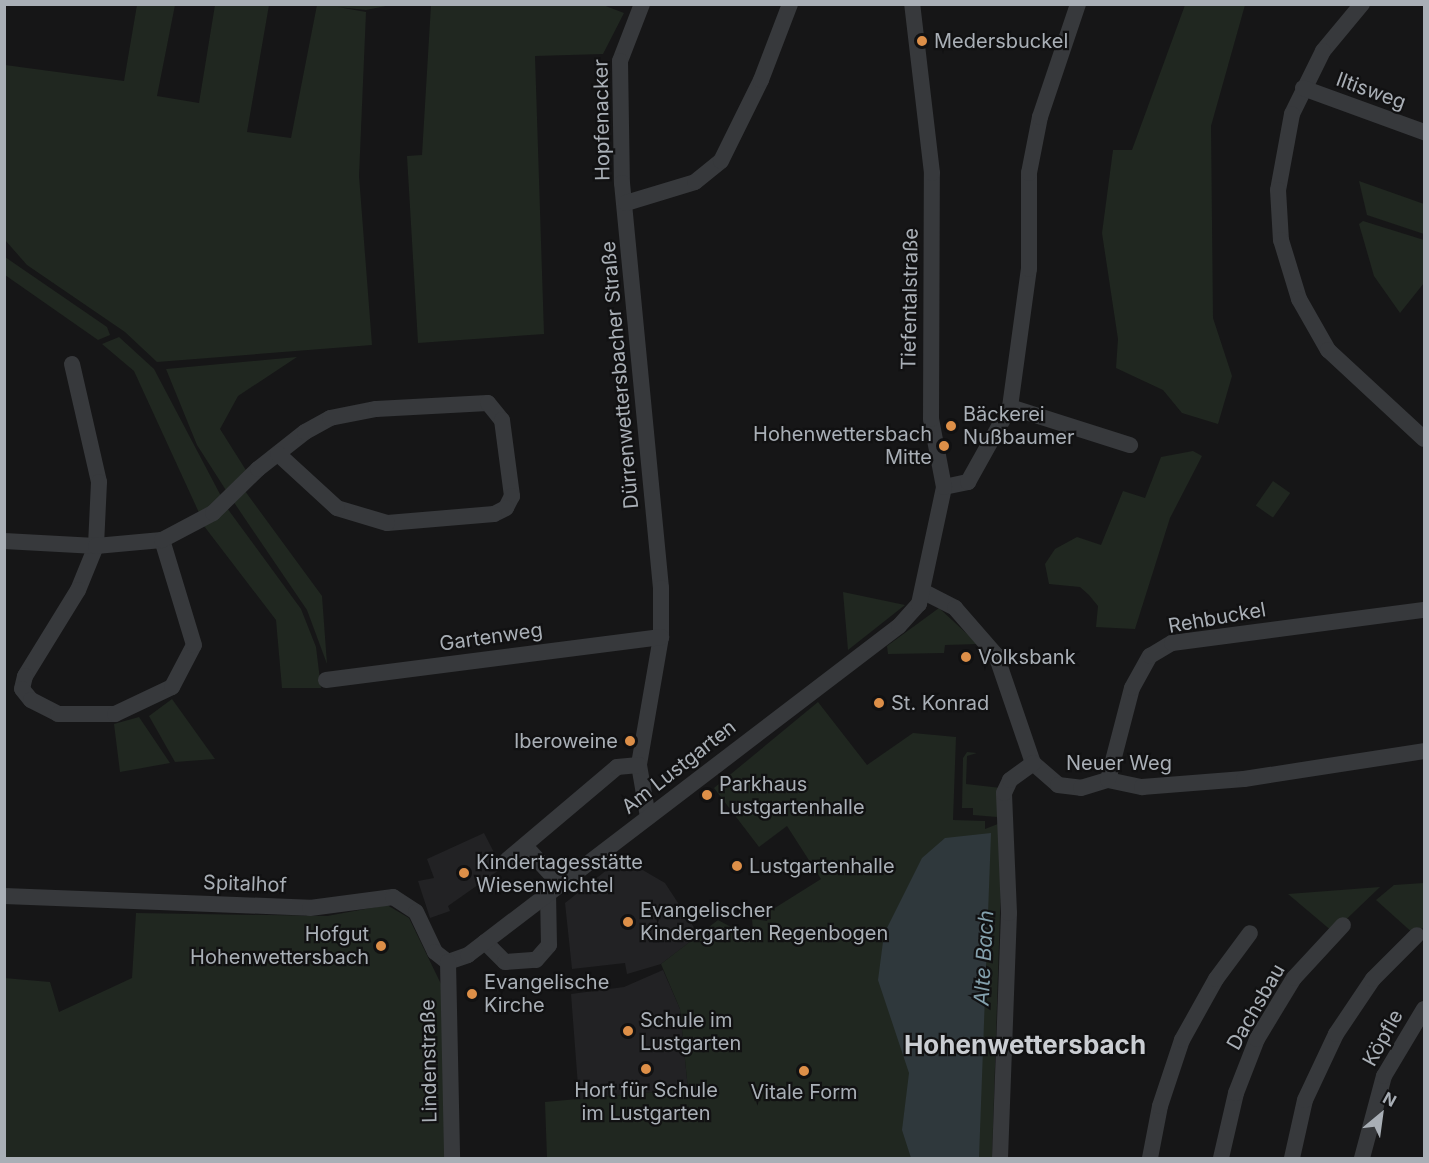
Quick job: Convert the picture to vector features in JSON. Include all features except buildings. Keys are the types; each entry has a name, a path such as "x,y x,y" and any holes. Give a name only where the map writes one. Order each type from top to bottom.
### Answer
{"street":[{"name":"Hopfenacker","path":"626,203 620,61 642,4"},
{"path":"626,203 695,182 721,161 761,80 790,4"},
{"name":"Tiefentalstraße","path":"912,4 932,173 931,418 944,486 924,592"},
{"path":"944,486 968,482 1010,407 1029,268 1029,173 1040,117 1078,4"},
{"path":"1362,4 1323,51 1303,88 1284,144 1278,190 1289,273 1328,350 1425,439"},
{"name":"Iltisweg","path":"1303,88 1425,132"},
{"name":"Dürrenwettersbacher Straße","path":"626,203 661,637 639,765 648,817"},
{"path":"72,364 99,482 96,546 78,590 25,676 22,689 31,700 58,714 115,714 141,706 172,687 186,669 194,645 192,626 162,540"},
{"path":"4,541 96,546 162,540 213,513 278,454 305,432 354,412 488,403 502,420 512,496 506,508 494,514 387,523 337,508 278,454"},
{"path":"1010,407 1130,445"},
{"name":"Neuer Weg","path":"924,592 955,608 996,655 1033,763 1058,785 1081,788 1108,780 1142,787 1244,779 1425,751"},
{"name":"Am Lustgarten","path":"448,962 485,942 908,618 924,592"},
{"name":"Rehbuckel","path":"1108,780 1131,688 1150,656 1172,643 1425,610"},
{"name":"Gartenweg","path":"326,680 661,637"},
{"path":"1000,1158 1009,913 1004,793 1010,780 1033,763"},
{"path":"507,860 616,767 639,765"},
{"path":"485,942 505,962 536,960 549,945 554,889 525,846"},
{"name":"Spitalhof","path":"4,896 310,908 393,897 416,912 435,952 448,962"},
{"name":"Dachsbau","path":"1221,1158 1236,1093 1257,1039 1294,978 1343,925"},
{"path":"1150,1158 1160,1106 1182,1040 1216,980 1250,933"},
{"path":"1292,1158 1305,1100 1336,1034 1373,979 1417,935"},
{"name":"Lindenstraße","path":"448,962 452,1158"},
{"name":"Köpfle","path":"1362,1158 1384,1076 1425,1009"}],"shaded area":[{"path":"137,5 175,5 157,96 199,103 215,5 269,5 247,132 291,138 317,5 391,5 366,10 338,7 366,12 359,176 372,345 157,362 125,332 27,265 5,240 5,65 124,81"},
{"path":"431,5 603,5 624,13 603,54 535,56 544,334 418,343 407,156 422,155"},
{"path":"1185,5 1245,5 1211,126 1213,318 1232,376 1218,424 1182,413 1163,390 1116,368 1118,339 1102,233 1113,150 1132,150"},
{"path":"1359,181 1424,204 1424,234 1367,215"},
{"path":"1363,221 1424,240 1424,283 1400,313 1374,276 1359,224"},
{"path":"5,257 107,327 110,335 98,340 5,275"},
{"path":"119,337 154,369 222,498 201,517 134,371 102,344"},
{"path":"297,357 238,396 220,429 249,475 229,495 197,445 166,369"},
{"path":"1193,451 1202,456 1170,518 1135,629 1096,627 1098,606 1080,587 1049,584 1045,564 1055,549 1077,537 1101,545 1123,491 1145,498 1161,457"},
{"path":"1273,481 1290,493 1273,518 1256,506"},
{"path":"245,491 322,596 327,664 307,610 233,501"},
{"path":"227,508 301,609 316,647 321,688 282,688 276,620 204,526"},
{"path":"843,592 905,605 848,650"},
{"path":"939,608 978,644 945,645 944,653 888,654 887,646"},
{"path":"172,699 215,759 175,762 149,716"},
{"path":"818,702 867,765 913,733 956,737 953,820 985,821 985,829 1003,822 992,1158 547,1158 545,1102 688,1089 680,1009 661,964 718,920 746,935 753,931 752,919 767,921 770,911 821,879 787,826 759,847 714,788"},
{"path":"139,717 170,763 120,772 114,724"},
{"path":"967,752 977,753 967,756 966,784 1001,788 997,817 973,815 973,808 962,808 963,758"},
{"name":"Kindertagesstätte Wiesenwichtel","path":"484,833 502,868 448,906 450,911 430,918 418,881 434,878 427,859"},
{"name":"Evangelischer Kindergarten Regenbogen","path":"622,858 665,883 699,935 661,964 627,974 625,963 572,969 565,903"},
{"path":"1424,883 1424,927 1415,935 1376,900 1394,885"},
{"path":"1380,887 1333,932 1288,894"},
{"path":"387,905 409,918 441,984 447,1158 5,1158 4,978 50,982 59,1012 132,978 136,913 327,916"},
{"name":"Schule im Lustgarten","path":"663,970 680,1009 688,1089 579,1099 571,994 624,987"}],"water":[{"name":"Alte Bach","path":"991,833 979,1158 911,1158 902,1130 909,1073 878,980 884,934 922,858 945,838"}],"place":[{"name":"Medersbuckel","path":"922,41"},
{"name":"Bäckerei Nußbaumer","path":"951,426"},
{"name":"Hohenwettersbach Mitte","path":"944,446"},
{"name":"Volksbank","path":"966,657"},
{"name":"St. Konrad","path":"879,703"},
{"name":"Iberoweine","path":"630,741"},
{"name":"Parkhaus Lustgartenhalle","path":"707,795"},
{"name":"Lustgartenhalle","path":"737,866"},
{"name":"Kindertagesstätte Wiesenwichtel","path":"464,873"},
{"name":"Evangelischer Kindergarten Regenbogen","path":"628,922"},
{"name":"Hofgut Hohenwettersbach","path":"381,946"},
{"name":"Evangelische Kirche","path":"472,994"},
{"name":"Schule im Lustgarten","path":"628,1031"},
{"name":"Hort für Schule im Lustgarten","path":"646,1069"},
{"name":"Vitale Form","path":"804,1071"}],"district":[{"name":"Hohenwettersbach","path":"1025,1045"}]}
